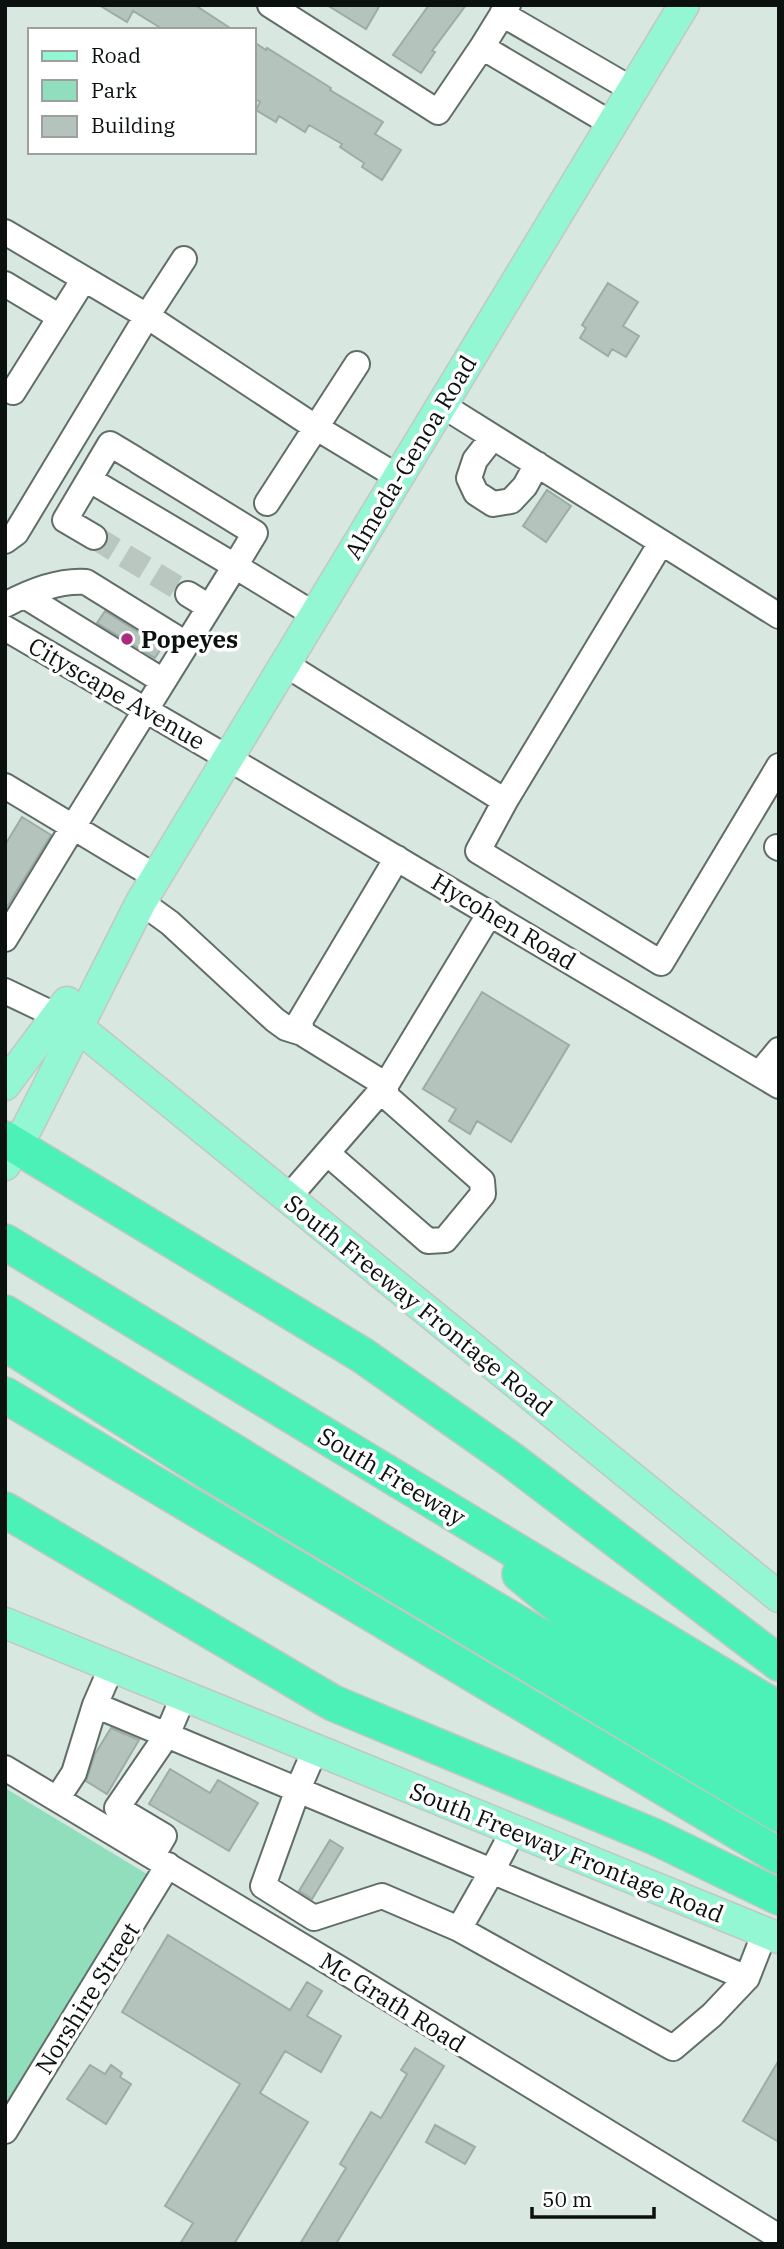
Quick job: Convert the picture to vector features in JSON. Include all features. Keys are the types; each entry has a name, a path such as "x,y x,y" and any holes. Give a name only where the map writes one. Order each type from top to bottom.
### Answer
{"highway":[{"path":"9,1150 362,1354 510,1458 779,1663"},
{"name":"South Freeway","path":"5,1242 779,1710"},
{"path":"9,1326 205,1470 779,1814"},
{"path":"9,1326 779,1779"},
{"path":"5,1395 779,1856"},
{"path":"424,1495 566,1612 779,1740"},
{"path":"5,1510 333,1703 655,1837 779,1897"},
{"path":"274,1555 584,1698"}],"main road":[{"name":"Almeda-Genoa Road","path":"9,1150 67,1022 684,5"},
{"name":"Almeda-Genoa Road","path":"5,1085 67,1022"},
{"name":"South Freeway Frontage Road","path":"67,1022 779,1597"},
{"name":"South Freeway Frontage Road","path":"5,1623 772,1935"}],"street":[{"path":"270,5 438,111 505,9 633,90"},
{"path":"482,47 612,124"},
{"path":"5,232 147,316 316,427 398,477"},
{"path":"5,541 16,533 184,259"},
{"path":"13,392 84,279"},
{"path":"5,284 60,317"},
{"path":"267,503 357,364"},
{"path":"442,405 779,616"},
{"path":"493,437 475,460 469,478 476,493 484,499 493,504 511,501 525,486 537,464"},
{"path":"5,939 255,533 110,444 65,520 94,537"},
{"path":"90,480 315,615"},
{"path":"661,543 505,801 478,851 661,962 779,766"},
{"path":"15,600 50,586 71,581 86,582 186,644"},
{"path":"188,594 209,607"},
{"path":"15,600 163,681"},
{"name":"Cityscape Avenue","path":"5,628 228,758"},
{"path":"285,664 505,801"},
{"name":"Hycohen Road","path":"228,758 769,1080"},
{"path":"9,796 73,827 170,923 275,1020 286,1028 302,1032 386,1085"},
{"path":"302,1032 300,1021 397,858"},
{"path":"288,1198 386,1085 490,913"},
{"path":"5,991 67,1022"},
{"path":"769,1080 779,1050"},
{"path":"327,1153 428,1241 444,1240 483,1194 482,1181 386,1096 386,1085"},
{"path":"57,1799 74,1773 95,1705 112,1666"},
{"path":"160,1861 164,1836 117,1808 167,1735 184,1695"},
{"path":"95,1705 747,1978"},
{"path":"315,1750 263,1886 314,1918 382,1896 459,1929 673,2048 712,2015 747,1978 772,1935"},
{"name":"Mc Grath Road","path":"5,1768 779,2237"},
{"path":"459,1929 513,1830"},
{"name":"Norshire Street","path":"5,2131 160,1861"}],"green space":[{"path":"5,1788 147,1874 5,2104"}],"building":[{"path":"99,5 195,5 230,28 161,28 133,11 127,22"},
{"path":"327,5 380,5 366,29"},
{"path":"429,5 466,5 432,51 435,52 421,73 393,55"},
{"path":"256,43 383,122 375,134 401,150 382,180 362,167 364,163 340,147 342,144 309,125 305,132 279,116 276,122 256,110 260,102 256,99"},
{"path":"608,283 638,302 623,326 639,336 626,357 612,349 608,356 580,338 586,328 582,325"},
{"path":"547,490 571,506 546,542 523,526"},
{"path":"105,611 162,647 155,658 97,623"},
{"path":"22,817 51,835 5,910 5,845"},
{"path":"482,992 569,1045 511,1142 477,1121 470,1134 449,1121 456,1109 423,1089"},
{"path":"111,1728 139,1740 107,1794 86,1781 95,1754"},
{"path":"170,1769 210,1793 218,1780 258,1803 229,1851 149,1804"},
{"path":"330,1840 343,1848 312,1899 299,1891"},
{"path":"168,1935 290,2010 307,1982 322,1991 307,2016 341,2036 321,2072 285,2051 260,2093 308,2122 234,2244 180,2244 193,2223 165,2206 240,2084 122,2012"},
{"path":"415,2048 444,2066 336,2244 300,2244 346,2168 340,2164 371,2112 381,2118 407,2074 401,2070"},
{"path":"779,2060 779,2142 743,2121"},
{"path":"90,2065 105,2074 111,2065 122,2073 120,2077 131,2084 106,2124 67,2099"},
{"path":"435,2125 475,2147 465,2164 426,2142"}],"tunnel":[{"path":"94,537 188,594"}],"place":[{"name":"Popeyes","path":"127,639"}]}
